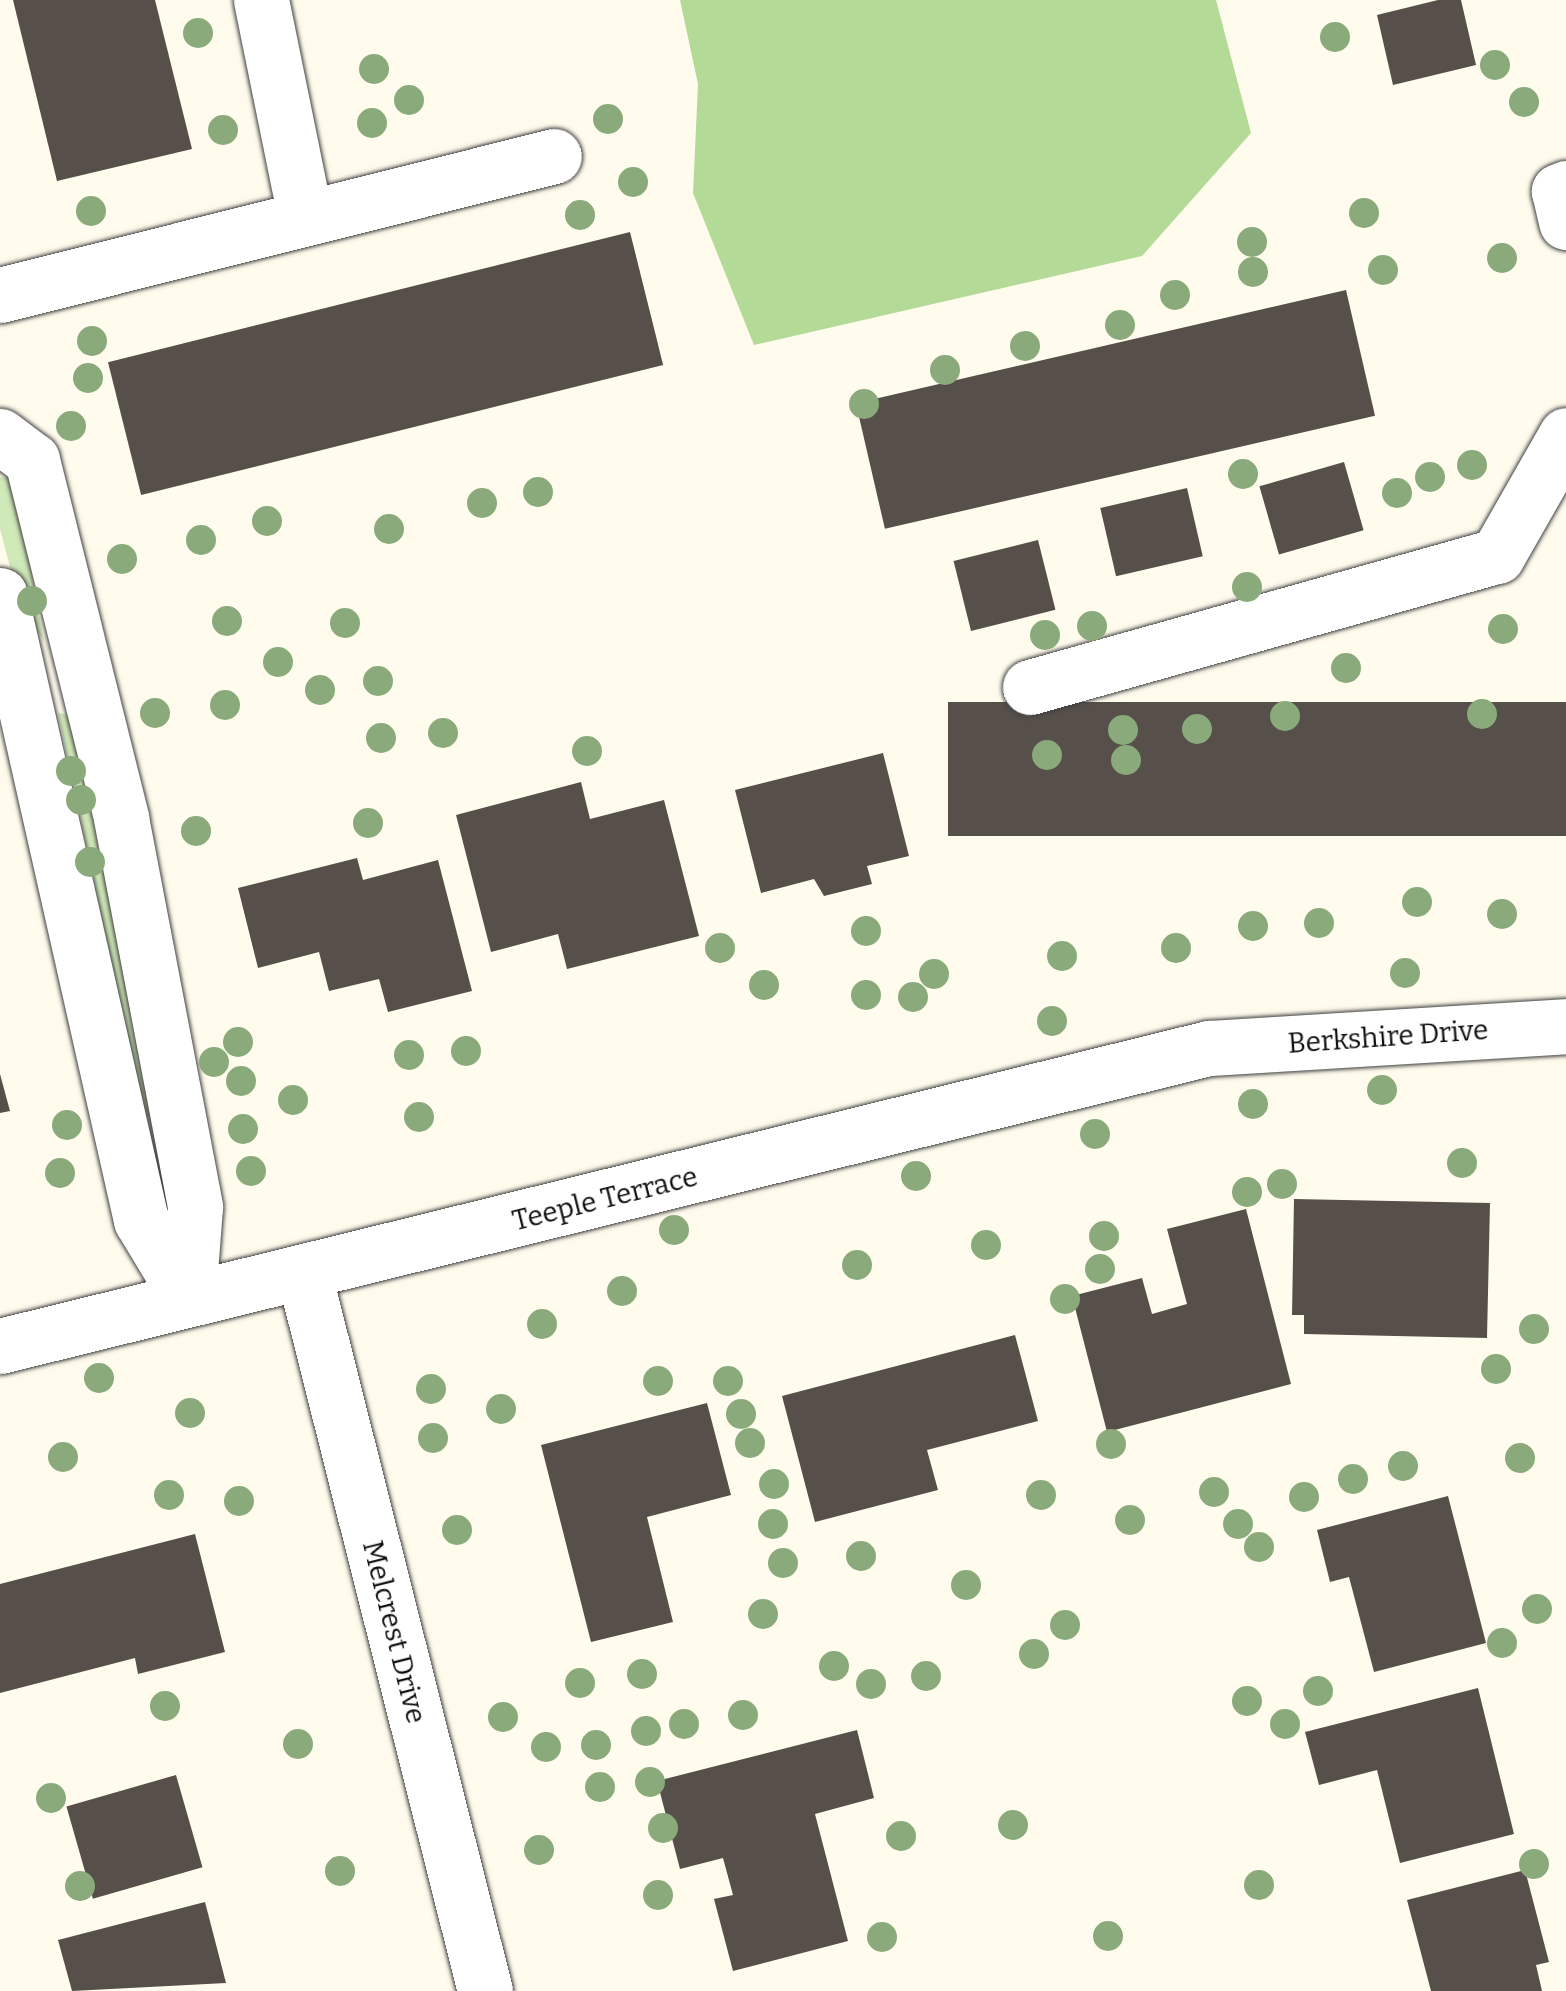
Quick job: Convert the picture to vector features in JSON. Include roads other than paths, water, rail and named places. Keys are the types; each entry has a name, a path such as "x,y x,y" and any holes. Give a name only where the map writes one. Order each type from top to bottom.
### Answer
{"street":[{"path":"260,0 305,216"},
{"path":"0,295 554,156"},
{"path":"1566,188 1559,190 1566,222"},
{"path":"1030,687 1497,556 1566,435"},
{"path":"0,436 32,460 87,671 195,1207 188,1298"},
{"path":"0,594 25,688 95,1043 141,1220 188,1298"},
{"path":"25,688 87,671"},
{"name":"Berkshire Drive","path":"1209,1048 1566,1026"},
{"name":"Teeple Terrace","path":"0,1346 1209,1048"},
{"name":"Melcrest Drive","path":"304,1274 485,1991"}]}
